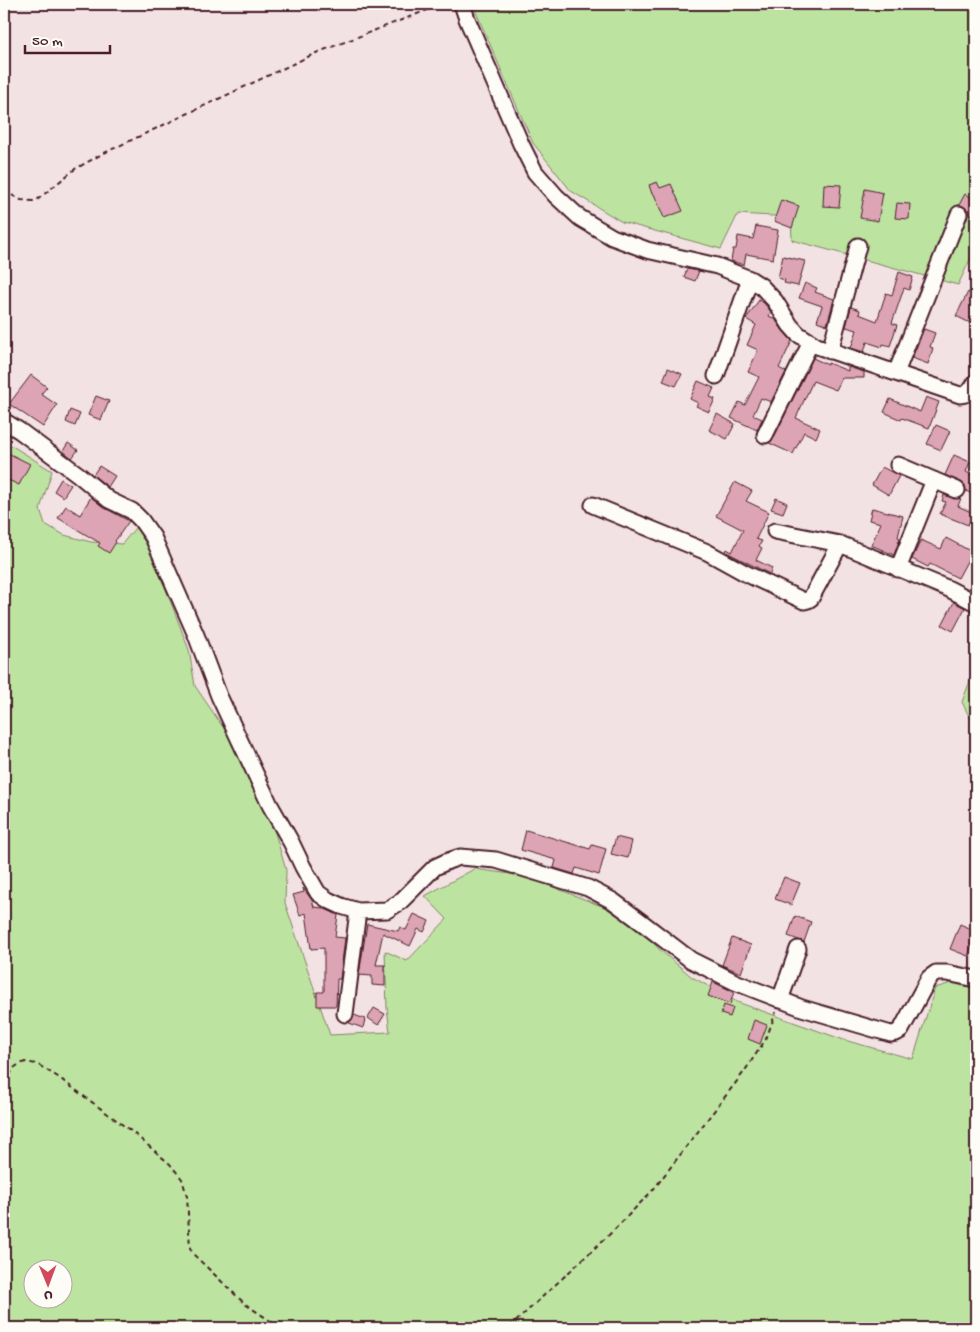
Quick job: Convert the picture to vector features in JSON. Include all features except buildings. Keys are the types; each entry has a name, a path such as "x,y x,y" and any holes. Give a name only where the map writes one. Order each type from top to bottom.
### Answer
{"street":[{"path":"462,4 521,144 535,172 556,196 580,218 612,237 647,250 717,266 750,279 760,286 774,301 798,334 830,351 960,395 970,391 976,382"},
{"path":"896,373 959,214"},
{"path":"830,351 858,246"},
{"path":"716,376 750,279"},
{"path":"765,435 811,342"},
{"path":"4,421 80,476 109,500 132,511 153,537 181,599 219,696 270,805 291,842 302,867 318,893 328,900 358,911 387,910 393,907 435,867 448,861 460,857 496,860 528,868 588,888 613,902 692,960 736,982 802,1008 891,1034 901,1030 929,978 936,974 947,973 976,979"},
{"path":"898,465 957,490"},
{"path":"898,569 934,480"},
{"path":"593,505 706,552 804,601 811,598 840,544"},
{"path":"775,531 840,544 949,589 976,603"},
{"path":"345,1014 358,911"},
{"path":"780,1000 798,949"}],"path":[{"path":"4,191 21,200 29,202 38,200 75,169 102,154 316,53 443,4"},
{"path":"509,1328 612,1232 653,1190 748,1066 766,1039 780,1000"},
{"path":"4,1083 15,1067 20,1064 25,1062 37,1064 131,1131 170,1164 182,1179 187,1196 192,1254 246,1304 281,1328"}],"green space":[{"path":"476,4 976,4 976,247 958,285 792,240 791,217 738,214 721,249 622,222 571,191 533,143 475,10"},
{"path":"6,442 52,471 40,509 45,524 64,535 91,542 122,544 136,527 154,558 189,650 195,686 234,743 270,816 286,870 285,903 330,1035 390,1032 387,1008 385,951 407,961 447,919 425,896 474,869 525,876 604,907 638,927 660,950 692,977 737,1002 844,1040 913,1059 935,988 952,983 976,989 976,1328 4,1328 4,448"},
{"path":"976,665 976,725 962,702"}]}
